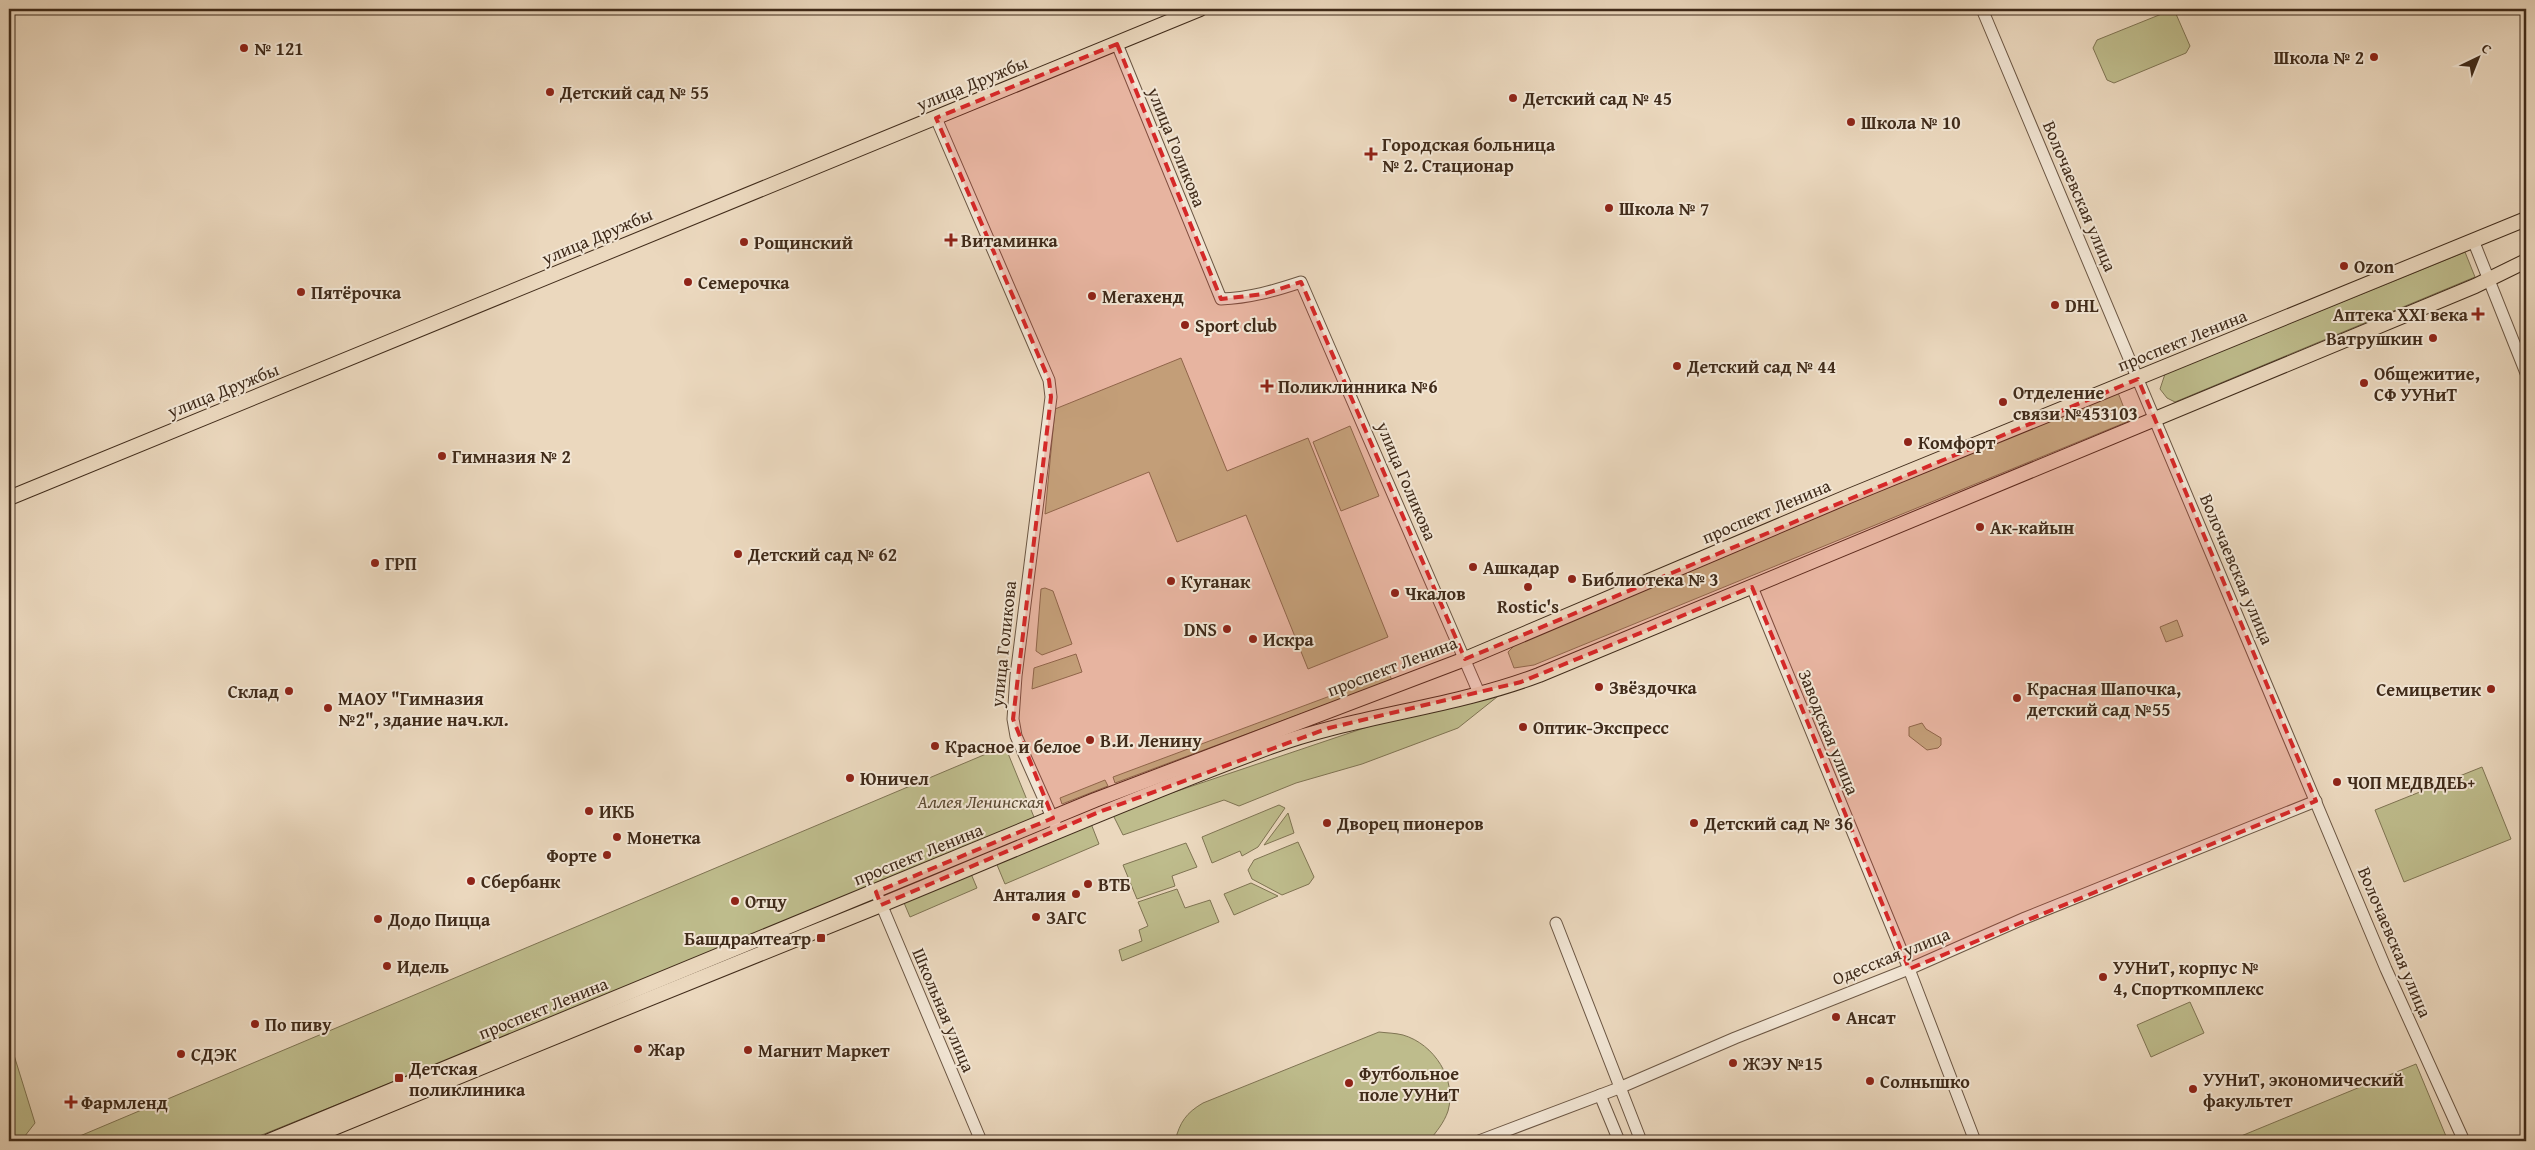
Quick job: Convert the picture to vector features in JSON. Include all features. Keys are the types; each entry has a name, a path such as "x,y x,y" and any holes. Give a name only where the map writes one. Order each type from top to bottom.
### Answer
{"main road":[{"name":"улица Дружбы","path":"9,498 1200,9"},
{"name":"проспект Ленина","path":"302,1141 1055,824 1465,658 1849,496 2526,219"},
{"name":"проспект Ленина","path":"1055,824 1294,738 1521,682 2489,279 2526,261"},
{"name":"проспект Ленина","path":"269,1141 878,898"}],"street":[{"name":"Волочаевская улица","path":"1982,9 2386,969 2464,1141"},
{"name":"улица Голикова","path":"1117,44 1220,299 1241,299 1301,282 1479,693"},
{"name":"улица Голикова","path":"936,118 1049,380 1051,397 1017,666 1013,719 1016,736 1055,824"},
{"path":"2473,240 2526,373"},
{"name":"Заводская улица","path":"1752,587 1909,969 1975,1141"},
{"name":"Одесская улица","path":"1478,1141 1619,1088 1735,1038 1909,969 2025,918 2316,801"},
{"name":"Школьная улица","path":"878,898 982,1141"},
{"path":"1556,923 1641,1141"},
{"path":"1600,1095 1619,1141"}],"highlighted area":[{"path":"1117,44 1221,299 1264,294 1301,282 1465,659 2138,379 2316,801 1909,969 1752,587 1521,682 1329,728 1099,812 881,905 876,892 1053,818 1013,719 1051,397 1049,380 936,118"}],"green space":[{"path":"2169,11 2176,14 2190,46 2186,53 2114,83 2107,80 2093,48 2097,40"},
{"path":"2465,252 2475,277 2175,402 2167,398 2160,389 2165,374"},
{"path":"1181,358 1227,471 1308,438 1388,637 1308,669 1246,515 1177,542 1149,472 1045,514 1055,409"},
{"path":"2117,390 2129,421 1534,665 1514,668 1508,652 1519,641"},
{"path":"1350,426 1379,496 1341,511 1313,442"},
{"path":"1045,588 1053,591 1072,644 1042,655 1036,651 1041,589"},
{"path":"2177,620 2183,636 2166,642 2160,627"},
{"path":"1076,654 1082,672 1032,689 1034,668"},
{"path":"1389,674 1392,680 1115,783 1113,777"},
{"path":"1502,693 1458,728 1362,764 1296,783 1239,806 1224,800 1123,835 1112,813 1394,718"},
{"path":"1922,723 1926,729 1941,738 1941,745 1938,748 1927,750 1909,736 1909,727"},
{"name":"Аллея Ленинская","path":"1005,746 1036,822 247,1141 68,1141"},
{"path":"2482,767 2511,839 2404,882 2375,810"},
{"path":"1105,780 1108,786 1062,804 1060,798"},
{"path":"1279,805 1285,808 1258,847 1242,856 1240,851 1212,863 1202,837"},
{"path":"1288,813 1294,833 1264,845"},
{"path":"1090,821 1099,844 1005,884 995,860"},
{"path":"1298,842 1314,877 1309,884 1282,895 1252,879 1248,870 1254,860"},
{"path":"1186,843 1197,867 1172,876 1175,886 1137,899 1123,865"},
{"path":"969,869 977,888 910,917 902,898"},
{"path":"1251,883 1278,896 1234,915 1224,894"},
{"path":"1177,889 1185,908 1210,900 1219,922 1122,961 1119,950 1142,941 1139,930 1148,926 1138,902"},
{"path":"2190,1002 2204,1033 2151,1057 2137,1025"},
{"name":"Футбольное поле УУНиТ","path":"1379,1032 1400,1034 1424,1046 1440,1064 1446,1075 1450,1099 1448,1111 1429,1141 1175,1141 1184,1119 1192,1110 1203,1103"},
{"path":"9,1039 35,1123 21,1141 9,1141"},
{"path":"2416,1064 2448,1141 2229,1141"}],"place":[{"name":"№ 121","path":"244,48"},
{"name":"Школа № 2","path":"2374,57"},
{"name":"Детский сад № 55","path":"550,92"},
{"name":"Детский сад № 45","path":"1513,98"},
{"name":"Школа № 10","path":"1851,122"},
{"name":"Городская больница № 2. Стационар","path":"1371,154"},
{"name":"Школа № 7","path":"1609,208"},
{"name":"Витаминка","path":"951,240"},
{"name":"Рощинский","path":"744,242"},
{"name":"Ozon","path":"2344,266"},
{"name":"Семерочка","path":"688,282"},
{"name":"Пятёрочка","path":"301,292"},
{"name":"Мегахенд","path":"1092,296"},
{"name":"DHL","path":"2055,305"},
{"name":"Аптека ХХI века","path":"2478,314"},
{"name":"Sport club","path":"1185,325"},
{"name":"Ватрушкин","path":"2433,338"},
{"name":"Детский сад № 44","path":"1677,366"},
{"name":"Общежитие, СФ УУНиТ","path":"2364,383"},
{"name":"Поликлинника №6","path":"1267,386"},
{"name":"Отделение связи №453103","path":"2003,402"},
{"name":"Комфорт","path":"1908,442"},
{"name":"Гимназия № 2","path":"442,456"},
{"name":"Ак-кайын","path":"1980,527"},
{"name":"Детский сад № 62","path":"738,554"},
{"name":"ГРП","path":"375,563"},
{"name":"Ашкадар","path":"1473,567"},
{"name":"Библиотека № 3","path":"1572,579"},
{"name":"Куганак","path":"1171,581"},
{"name":"Rostic's","path":"1528,587"},
{"name":"Чкалов","path":"1395,593"},
{"name":"DNS","path":"1227,629"},
{"name":"Искра","path":"1253,639"},
{"name":"Звёздочка","path":"1599,687"},
{"name":"Семицветик","path":"2491,689"},
{"name":"Склад","path":"289,691"},
{"name":"Красная Шапочка, детский сад №55","path":"2017,698"},
{"name":"МАОУ \"Гимназия №2\", здание нач.кл.","path":"328,708"},
{"name":"Оптик-Экспресс","path":"1523,727"},
{"name":"В.И. Ленину","path":"1090,740"},
{"name":"Красное и белое","path":"935,746"},
{"name":"Юничел","path":"850,778"},
{"name":"ЧОП МЕДВДЕЬ+","path":"2337,782"},
{"name":"ИКБ","path":"589,811"},
{"name":"Дворец пионеров","path":"1327,823"},
{"name":"Детский сад № 36","path":"1694,823"},
{"name":"Монетка","path":"617,837"},
{"name":"Форте","path":"607,855"},
{"name":"Сбербанк","path":"471,881"},
{"name":"ВТБ","path":"1088,884"},
{"name":"Анталия","path":"1076,894"},
{"name":"Отцу","path":"735,901"},
{"name":"ЗАГС","path":"1036,917"},
{"name":"Додо Пицца","path":"378,919"},
{"name":"Башдрамтеатр","path":"821,938"},
{"name":"Идель","path":"387,966"},
{"name":"УУНиТ, корпус № 4, Спорткомплекс","path":"2103,977"},
{"name":"Ансат","path":"1836,1017"},
{"name":"По пиву","path":"255,1024"},
{"name":"Жар","path":"638,1049"},
{"name":"Магнит Маркет","path":"748,1050"},
{"name":"СДЭК","path":"181,1054"},
{"name":"ЖЭУ №15","path":"1733,1063"},
{"name":"Детская поликлиника","path":"399,1078"},
{"name":"Солнышко","path":"1870,1081"},
{"name":"Футбольное поле УУНиТ","path":"1349,1083"},
{"name":"УУНиТ, экономический факультет","path":"2193,1089"},
{"name":"Фармленд","path":"71,1102"}]}
